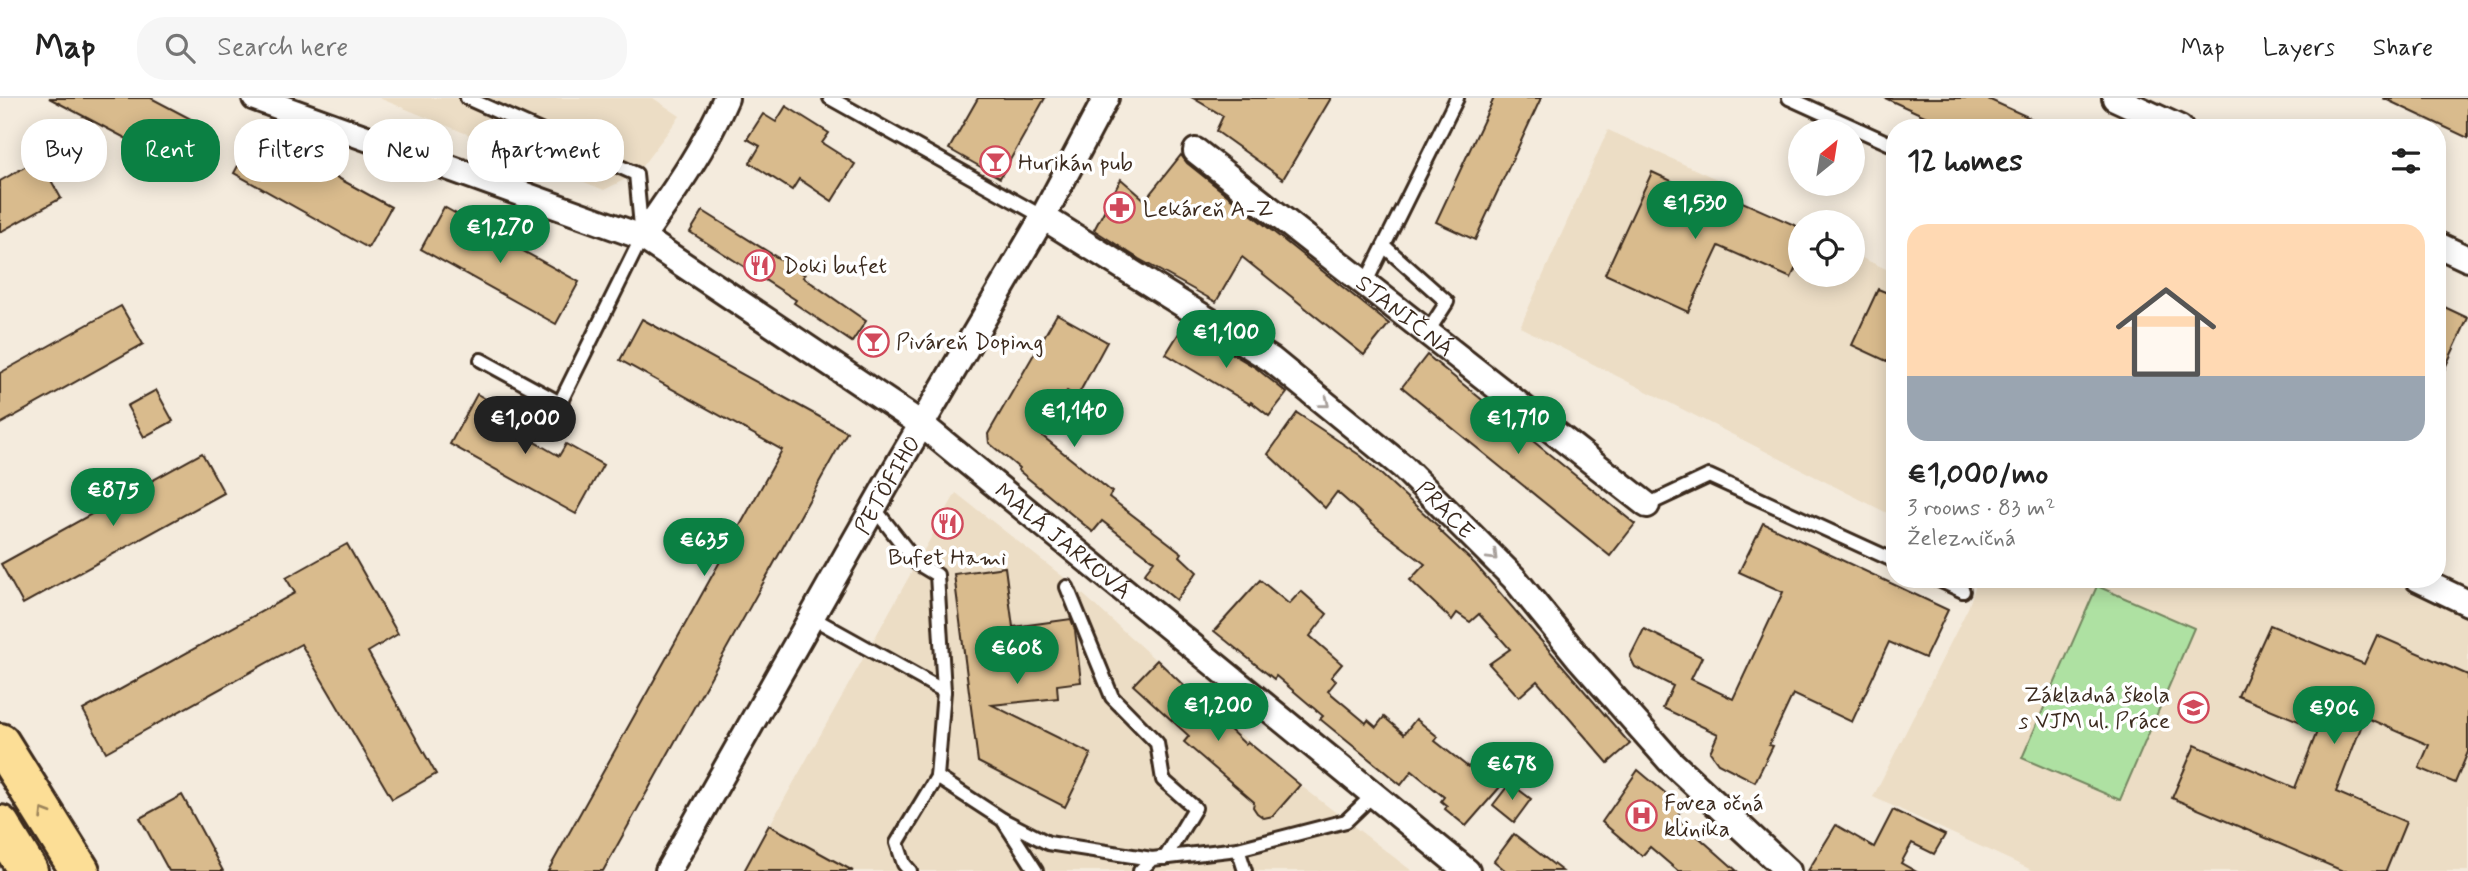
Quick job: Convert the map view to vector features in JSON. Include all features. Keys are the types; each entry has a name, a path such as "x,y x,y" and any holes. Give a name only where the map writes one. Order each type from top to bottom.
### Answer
{"main road":[{"path":"0,743 80,871"},
{"path":"0,825 28,871"}],"street":[{"name":"MALÁ JARKOVÁ","path":"256,98 642,237 921,424 1467,871"},
{"path":"642,237 714,126 726,98"},
{"name":"PETÖFIHO","path":"668,871 921,424 1043,217 1106,98"},
{"path":"2115,98 2152,110 2166,119"},
{"name":"STANIČNÁ","path":"1196,151 1647,505"},
{"name":"PRÁCE","path":"1043,217 1272,360 1403,467 1514,578 1578,657 1670,761 1775,867"},
{"path":"2446,249 2468,259"},
{"path":"2437,588 2468,603"}],"lane":[{"path":"467,98 636,174 642,237 560,403 481,360"},
{"path":"830,98 1043,217"},
{"path":"1365,284 1457,98"},
{"path":"1789,98 1886,142"},
{"path":"1384,246 1447,302 1427,333"},
{"path":"1647,505 1709,476 1886,557"},
{"path":"874,508 917,563 937,575 944,691 937,777 897,843 904,864 910,871"},
{"path":"1067,587 1111,697 1157,743 1163,780 1195,808 1159,858 1140,871"},
{"path":"1956,588 1963,591"},
{"path":"811,617 944,691"},
{"path":"937,777 1003,820 1048,844 1159,858 1238,849 1346,821 1373,795"},
{"path":"1003,820 1037,871"},
{"path":"1238,849 1245,871"}],"shaded area":[{"path":"379,98 653,98 680,116 636,174 624,180 624,119 467,119 467,134 453,128 453,119 430,119"},
{"path":"1608,130 1743,191 1738,200 1788,222 1788,287 1865,287 1865,259 1886,269 1886,512 1520,327"},
{"path":"584,182 620,182 604,190"},
{"path":"956,493 1066,579 1200,700 1300,785 1412,871 744,871"},
{"name":"Základná škola s VJM ul. Práce","path":"1975,588 2405,588 2468,617 2468,871 2034,871 1873,797 1968,608"}],"green space":[{"path":"2096,588 2194,628 2120,800 2022,758"}],"building":[{"path":"49,98 151,98 191,119 121,119 121,136 107,129 107,119 89,119"},
{"path":"978,98 1045,98 1000,178 949,149"},
{"path":"1193,98 1331,98 1283,179 1216,131 1223,116"},
{"path":"1494,98 1541,98 1475,240 1436,222"},
{"path":"1885,98 1986,98 2032,119 1931,119"},
{"path":"2383,98 2468,98 2468,138 2446,128 2446,119 2428,119"},
{"path":"786,106 829,133 822,143 855,164 832,201 799,179 792,190 750,163 760,146 747,139 763,114 776,122"},
{"path":"1181,155 1187,163 1389,324 1364,355 1242,257 1216,302 1139,259 1094,230 1121,179 1145,200"},
{"path":"21,169 21,182 52,182 61,198 0,232 0,181"},
{"path":"1652,172 1734,210 1738,200 1788,222 1788,277 1719,246 1688,312 1605,274"},
{"path":"250,182 345,182 391,207 368,248"},
{"path":"444,207 579,282 556,324 421,249"},
{"path":"703,211 805,275 803,277 866,321 852,342 794,303 796,300 690,232"},
{"path":"1878,289 1886,292 1886,361 1852,345"},
{"path":"121,306 143,344 0,424 0,373"},
{"path":"2446,308 2468,318 2446,366"},
{"path":"1057,314 1107,342 1077,397 1067,391 1035,430 1112,492 1109,497 1182,553 1180,556 1197,572 1176,600 1144,574 1154,561 1102,521 1093,532 989,443 988,434"},
{"path":"642,319 847,432 603,871 548,871 782,450 620,360"},
{"path":"1184,325 1256,368 1287,393 1269,416 1251,402 1250,404 1166,354"},
{"path":"1427,355 1635,524 1610,556 1402,387"},
{"path":"156,390 173,421 144,437 127,406"},
{"path":"477,394 514,415 507,427 559,456 566,444 603,465 576,514 450,444"},
{"path":"1297,413 1361,456 1439,527 1438,529 1475,564 1630,744 1608,763 1537,681 1519,697 1489,664 1510,649 1479,614 1470,622 1457,613 1452,620 1410,580 1425,564 1337,492 1325,508 1268,454"},
{"path":"202,453 224,493 23,604 1,564"},
{"path":"1763,523 1886,581 1886,588 1901,588 1948,610 1925,658 1889,642 1852,722 1793,694 1769,745 1773,746 1755,782 1718,763 1710,752 1718,734 1663,708 1673,686 1635,667 1630,657 1644,629 1702,657 1691,679 1733,699 1783,592 1739,572"},
{"path":"347,544 398,634 368,652 436,774 392,799 301,644 106,752 83,710 295,593 286,578"},
{"path":"1005,567 1013,627 1071,619 1075,630 1081,682 1057,685 1058,698 992,705 1091,754 1065,807 978,762 954,574"},
{"path":"1260,580 1289,604 1301,591 1327,614 1310,636 1342,664 1331,677 1336,681 1328,691 1366,723 1368,720 1376,727 1384,717 1404,734 1416,719 1438,737 1435,741 1468,767 1472,764 1500,787 1466,826 1445,809 1447,806 1441,801 1444,797 1412,771 1401,785 1320,719 1323,716 1276,676 1274,679 1214,631"},
{"path":"2270,625 2364,664 2377,635 2468,675 2468,752 2455,783 2419,768 2429,745 2365,717 2336,792 2406,822 2386,871 2343,871 2172,798 2195,745 2295,788 2318,729 2238,696"},
{"path":"1157,660 1245,744 1248,742 1300,785 1273,816 1264,818 1257,813 1253,807 1254,802 1184,742 1189,736 1133,685"},
{"path":"1638,770 1683,808 1676,817 1737,871 1678,871 1650,847 1642,856 1602,822"},
{"path":"1510,783 1531,799 1514,822 1493,805"},
{"path":"182,795 223,871 169,871 140,818"},
{"path":"1893,810 1945,835 1934,854 1912,843 1901,863 1915,871 1808,871 1836,825 1874,847"},
{"path":"769,825 853,871 744,871"},
{"path":"1514,834 1562,871 1506,871 1494,861"}],"place":[{"name":"Hurikán pub","path":"995,162"},
{"name":"Lekáreň A-Z","path":"1120,208"},
{"name":"Doki bufet","path":"760,265"},
{"name":"Piváreň Doping","path":"873,341"},
{"name":"Bufet Hami","path":"947,523"},
{"name":"Základná škola s VJM ul. Práce","path":"2193,707"},
{"name":"Fovea očná klinika","path":"1641,815"}]}
